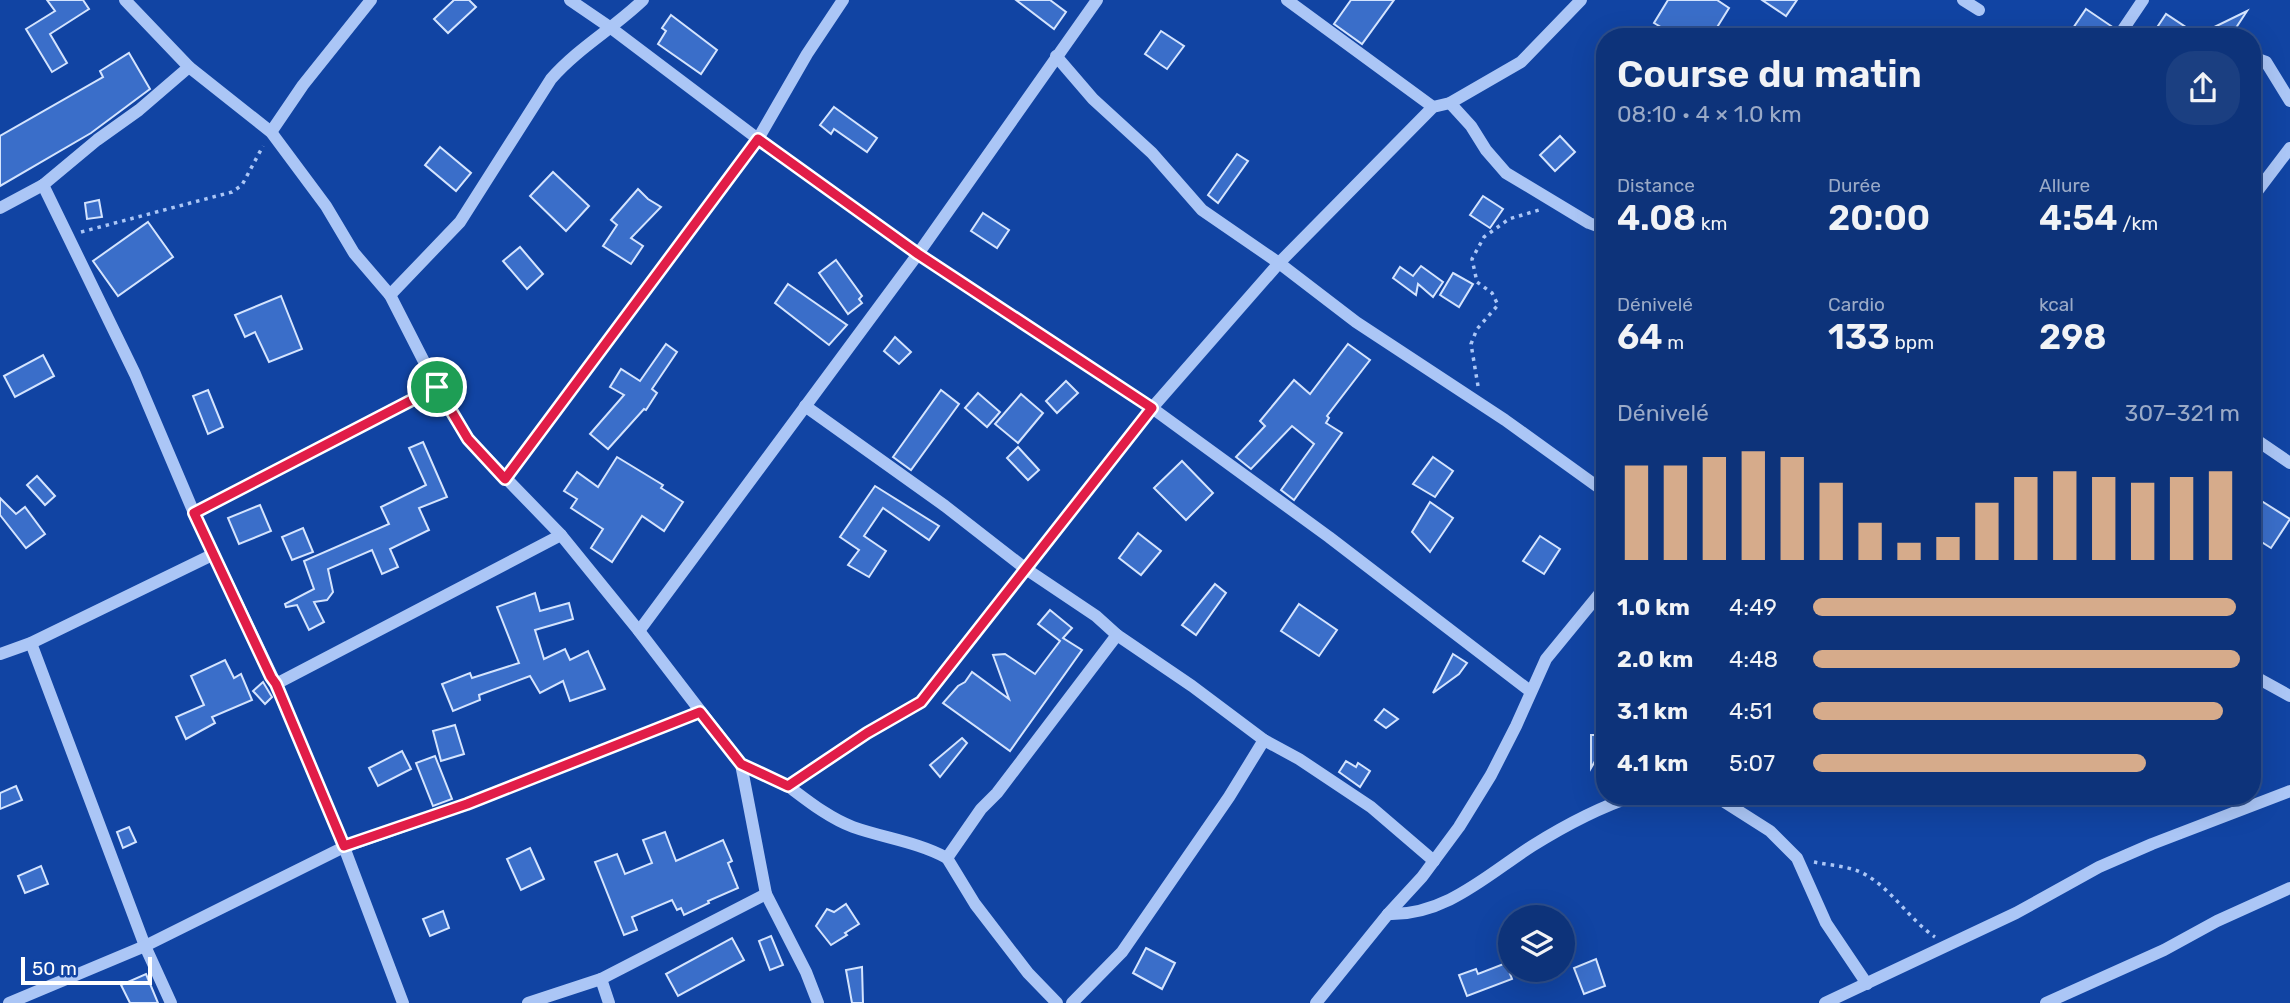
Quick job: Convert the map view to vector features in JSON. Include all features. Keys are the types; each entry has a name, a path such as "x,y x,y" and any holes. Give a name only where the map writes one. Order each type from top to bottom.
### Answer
{"street":[{"path":"125,0 189,67 271,132 326,206 354,253 390,295 437,387 468,439 561,536 639,631 741,764 788,786 819,809 851,826 932,850 947,858 975,904 1028,973 1057,1003"},
{"path":"271,132 303,85 371,0"},
{"path":"570,0 918,254 1152,408 1329,537 1531,691"},
{"path":"390,295 460,222 551,79 568,60 643,0"},
{"path":"505,479 758,139 807,54 843,0"},
{"path":"639,631 918,254 1097,0"},
{"path":"1287,0 1433,107"},
{"path":"788,786 867,733 921,702 1152,408 1279,263 1433,107 1450,103 1521,62 1581,0"},
{"path":"1963,0 1979,10"},
{"path":"2124,28 2143,0"},
{"path":"1056,56 1093,99 1152,153 1202,209 1356,322 1489,409 1596,486"},
{"path":"2261,60 2266,62 2290,101"},
{"path":"0,208 43,185 189,67"},
{"path":"1450,103 1506,173 1596,224"},
{"path":"2261,186 2290,148"},
{"path":"43,185 135,374 194,513 276,684 344,846 403,1003"},
{"path":"194,513 437,387"},
{"path":"805,406 946,506 1026,569 1096,616 1117,635 1264,740 1371,807 1434,861"},
{"path":"2261,443 2290,463"},
{"path":"276,684 561,536"},
{"path":"0,654 31,643 214,554"},
{"path":"1316,1003 1459,827 1491,775 1556,645 1596,598"},
{"path":"947,858 981,809 997,793 1117,635"},
{"path":"31,643 145,946 171,1003"},
{"path":"2261,680 2290,696"},
{"path":"9,1003 145,946 344,846 467,804 700,712"},
{"path":"1072,1003 1122,952 1264,740"},
{"path":"741,764 766,894 806,972 818,1003"},
{"path":"2261,801 2290,790"},
{"path":"1388,914 1408,915 1444,903 1473,888 1531,846 1582,817 1611,805"},
{"path":"1729,805 1770,831 1797,858 1826,923 1867,984"},
{"path":"1825,1003 1961,940 2099,867 2252,805"},
{"path":"2046,1003 2164,950 2217,921 2290,888"},
{"path":"528,1003 601,979 766,894"},
{"path":"601,979 609,1003"}],"path":[{"path":"69,236 232,192 242,185 271,132"},
{"path":"1489,409 1477,385 1471,344 1477,329 1498,304 1492,293 1477,282 1472,259 1484,237 1509,219 1533,210 1566,208"},
{"path":"1797,858 1859,872 1882,888 1918,926 1939,940 1961,940"}],"building":[{"path":"47,0 83,0 89,9 50,34 67,63 52,72 26,29 55,11"},
{"path":"454,0 469,0 476,7 448,33 434,19"},
{"path":"1016,0 1050,0 1066,12 1054,29"},
{"path":"1351,0 1394,0 1362,44 1334,24"},
{"path":"1668,0 1717,0 1729,8 1717,28 1663,28 1654,23"},
{"path":"1762,0 1797,0 1786,16"},
{"path":"2086,9 2114,28 2073,28"},
{"path":"2247,11 2236,28 2212,28"},
{"path":"2166,14 2187,28 2157,28"},
{"path":"671,15 717,50 701,74 658,44 666,31 662,28"},
{"path":"1161,31 1184,46 1167,69 1145,54"},
{"path":"129,53 150,89 91,133 0,186 0,136 103,77 100,71"},
{"path":"834,107 877,138 867,152 834,129 831,134 820,125"},
{"path":"1560,136 1575,152 1555,171 1540,155"},
{"path":"440,147 471,173 456,191 425,165"},
{"path":"1237,154 1248,161 1218,203 1208,195"},
{"path":"553,172 589,206 566,231 530,196"},
{"path":"638,189 661,207 631,238 643,246 631,264 603,246 617,225 611,220"},
{"path":"1483,196 1503,209 1490,228 1470,215"},
{"path":"99,200 102,217 87,219 85,203"},
{"path":"983,213 1009,230 997,248 971,231"},
{"path":"148,222 173,257 118,296 93,261"},
{"path":"520,247 543,274 527,289 503,261"},
{"path":"836,260 862,296 859,299 862,303 848,314 819,273"},
{"path":"1421,266 1443,282 1433,297 1418,284 1416,295 1393,278 1400,267 1413,276"},
{"path":"1453,273 1473,284 1459,307 1440,295"},
{"path":"788,284 847,325 829,345 775,303"},
{"path":"281,296 302,349 269,362 255,332 245,337 235,315"},
{"path":"895,337 911,352 899,364 884,351"},
{"path":"666,344 677,352 652,389 657,393 646,410 644,409 608,449 590,434 624,395 610,387 621,369 640,381"},
{"path":"1348,344 1370,360 1327,416 1329,418 1326,423 1342,433 1294,500 1281,490 1314,444 1292,426 1251,469 1236,457 1265,426 1260,421 1294,380 1310,394"},
{"path":"43,355 54,376 15,397 4,376"},
{"path":"1066,381 1078,393 1057,413 1046,401"},
{"path":"208,390 223,427 208,434 193,396"},
{"path":"941,390 959,404 911,470 893,457"},
{"path":"978,393 1000,412 987,427 965,408"},
{"path":"1021,394 1043,413 1018,443 995,424"},
{"path":"423,442 447,497 419,508 429,530 390,549 398,567 382,574 372,550 328,569 333,592 327,600 314,602 324,622 309,630 297,605 286,607 285,604 314,589 304,561 389,524 381,507 426,485 409,448"},
{"path":"1018,447 1039,470 1028,480 1007,458"},
{"path":"617,457 663,485 661,488 683,502 664,531 642,516 612,562 591,548 603,529 571,508 577,499 564,491 577,472 598,487"},
{"path":"1433,457 1453,471 1435,497 1413,484"},
{"path":"1182,461 1213,493 1186,520 1154,488"},
{"path":"37,476 55,496 45,505 27,485"},
{"path":"875,486 939,526 929,540 883,508 864,536 886,551 869,577 848,565 859,550 840,537"},
{"path":"0,498 16,514 25,507 45,534 26,548 0,515"},
{"path":"2261,501 2290,519 2271,548 2261,542"},
{"path":"1430,502 1453,518 1430,552 1412,532"},
{"path":"260,505 271,531 239,544 228,518"},
{"path":"303,528 313,552 292,560 282,537"},
{"path":"1138,533 1161,551 1141,575 1119,558"},
{"path":"1540,536 1560,549 1544,574 1523,561"},
{"path":"1215,584 1226,593 1196,635 1182,625"},
{"path":"535,593 540,611 569,603 573,619 535,630 544,659 565,649 570,660 588,651 605,689 570,701 563,681 540,693 530,676 479,695 480,700 453,711 442,684 470,673 472,678 519,663 497,607"},
{"path":"1299,604 1337,630 1319,656 1281,631"},
{"path":"1050,610 1072,628 1063,638 1082,650 1010,751 943,703 972,672 1009,699 993,655 1005,654 1035,674 1060,641 1038,624"},
{"path":"1453,654 1467,663 1459,674 1433,693"},
{"path":"225,660 234,678 241,674 252,700 212,717 215,723 186,739 176,717 204,705 191,676"},
{"path":"263,682 272,697 265,704 253,691"},
{"path":"1384,709 1398,719 1386,728 1375,720"},
{"path":"455,725 464,754 441,761 433,731"},
{"path":"1591,735 1596,735 1596,759 1591,768"},
{"path":"962,738 967,743 940,777 930,765"},
{"path":"402,751 411,769 378,786 369,768"},
{"path":"435,756 452,799 433,806 416,763"},
{"path":"1346,761 1356,767 1358,763 1370,771 1360,787 1339,772"},
{"path":"16,786 22,800 0,809 0,793"},
{"path":"129,827 136,842 123,848 117,832"},
{"path":"665,832 676,861 723,840 732,861 728,863 738,888 684,915 681,908 677,910 672,900 632,917 637,930 624,935 595,862 617,854 625,874 652,863 643,840"},
{"path":"530,848 544,879 521,890 507,859"},
{"path":"41,866 48,884 25,893 18,876"},
{"path":"846,904 859,924 831,945 816,926 827,909 834,912"},
{"path":"443,911 449,928 430,936 423,919"},
{"path":"771,936 783,965 770,970 759,941"},
{"path":"732,938 744,960 678,996 666,974"},
{"path":"1146,948 1175,963 1162,989 1133,973"},
{"path":"1596,959 1605,986 1584,994 1575,968"},
{"path":"1498,966 1498,982 1504,982 1467,996 1459,975 1476,969 1478,974"},
{"path":"862,967 863,1003 852,1003 846,970"},
{"path":"146,974 158,1003 130,1003 121,985"}],"route":[{"path":"758,139 918,254 1152,408 921,702 867,733 788,786 741,764 700,712 467,804 344,846 276,684 194,513 437,387 468,439 505,479 758,139"}]}
